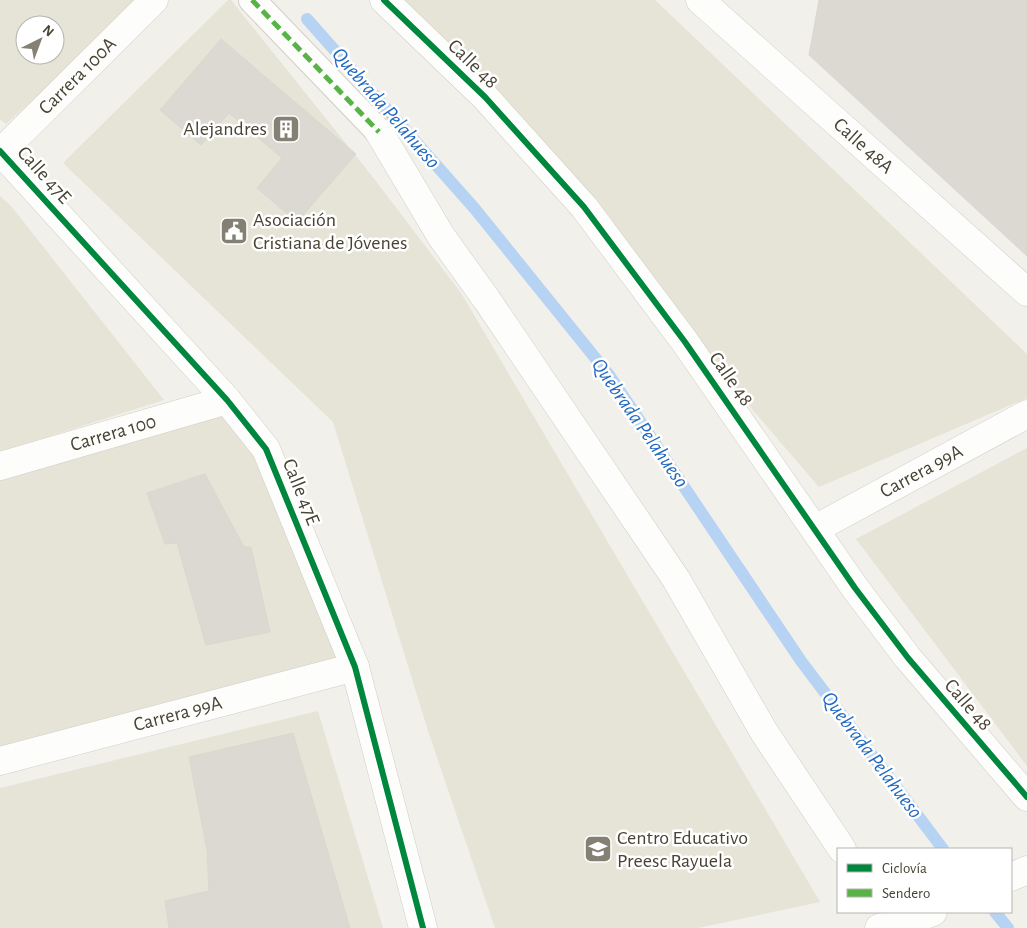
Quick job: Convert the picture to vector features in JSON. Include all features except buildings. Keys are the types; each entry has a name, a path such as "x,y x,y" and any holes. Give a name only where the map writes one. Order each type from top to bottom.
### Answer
{"street":[{"name":"Carrera 100A","path":"1,151 154,0"},
{"path":"252,0 379,132 441,236 487,300 676,579 764,732 841,848"},
{"name":"Calle 48","path":"384,0 485,97 584,207 685,342 855,588 908,658 1027,797"},
{"name":"Calle 48A","path":"700,0 1027,292"},
{"name":"Calle 47E","path":"1,151 226,400 266,448 355,667 423,928"},
{"name":"Carrera 100","path":"0,466 226,400"},
{"name":"Carrera 99A","path":"815,529 1027,414"},
{"name":"Carrera 99A","path":"0,761 355,667"},
{"path":"1012,877 1027,870"},
{"path":"880,928 918,917"}],"shaded area":[{"path":"0,0 143,0 6,124 0,119"},
{"path":"228,0 231,0 372,176 461,293 820,902 698,928 495,928 429,734 333,422 63,163"},
{"path":"400,0 655,0 1027,354 1027,398 819,487"},
{"path":"0,196 11,206 164,400 0,452"},
{"path":"227,400 355,667 0,761 0,466"},
{"path":"1027,448 1027,766 856,539"},
{"path":"318,711 383,928 0,928 0,788"}],"waterway":[{"name":"Quebrada Pelahueso","path":"307,19 475,209 609,375 801,661 942,848"},
{"name":"Quebrada Pelahueso","path":"996,913 1008,928"}],"marked path":[{"path":"252,0 379,132"}],"cycle path":[{"path":"384,0 485,97 584,207 685,342 855,588 908,658 1027,797"},
{"path":"0,151 227,400 266,449 355,667 423,928"}],"place":[{"name":"Alejandres","path":"286,129"},
{"name":"Asociación Cristiana de Jóvenes","path":"234,231"},
{"name":"Centro Educativo Preesc Rayuela","path":"598,849"}]}
